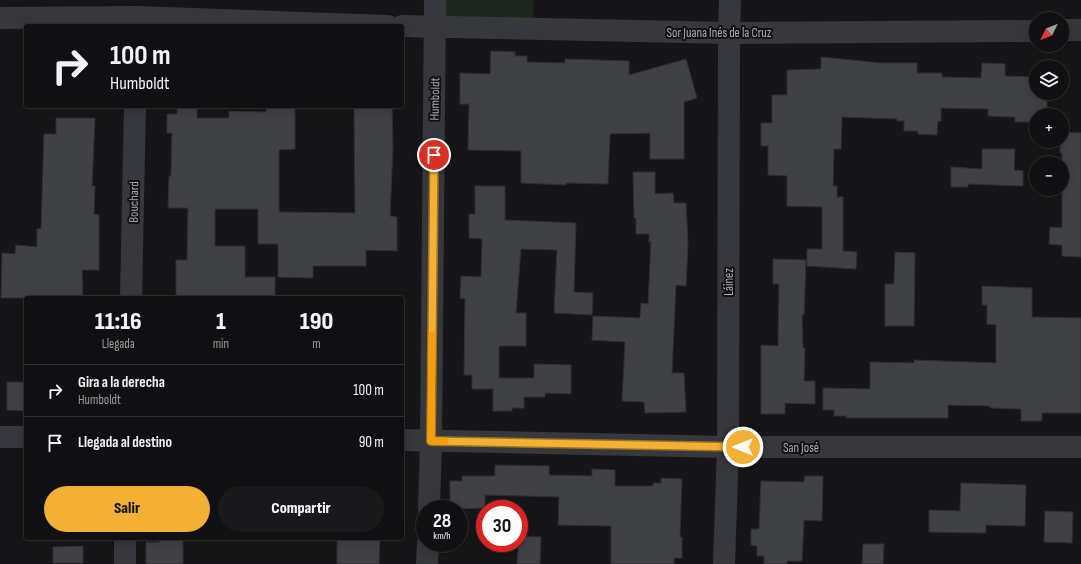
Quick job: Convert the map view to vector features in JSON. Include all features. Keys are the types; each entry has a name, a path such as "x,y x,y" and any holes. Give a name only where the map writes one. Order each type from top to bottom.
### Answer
{"street":[{"name":"Humboldt","path":"429,500 435,0"},
{"name":"Láinez","path":"724,564 728,447 730,0"},
{"path":"0,18 137,14 346,24"},
{"name":"Sor Juana Inés de la Cruz","path":"404,26 435,28 729,33 1029,31"},
{"path":"1069,30 1081,30"},
{"name":"Bouchard","path":"131,296 135,108"},
{"path":"0,437 24,437"},
{"name":"San José","path":"404,440 728,447 1081,447"},
{"path":"125,540 125,564"},
{"path":"427,564 428,552"}],"shaded area":[{"path":"444,0 534,0 533,22 444,20"}],"building":[{"path":"491,51 515,52 515,56 527,56 527,62 565,63 565,59 629,61 629,75 686,59 697,98 684,102 684,159 650,159 650,133 610,134 608,184 566,183 566,185 521,183 521,151 468,150 469,104 460,104 460,73 490,74"},
{"path":"821,57 881,63 917,63 917,73 942,73 942,77 981,78 982,63 1005,64 1005,76 1029,77 1029,100 1047,100 1047,108 1029,108 1029,122 1015,122 1015,117 988,116 988,109 941,108 941,121 938,121 937,135 918,134 918,131 904,131 904,121 897,121 897,119 842,117 841,149 834,149 833,186 837,186 837,197 843,197 843,251 857,252 856,269 807,266 807,249 822,249 822,207 787,206 787,176 768,175 768,146 761,146 761,123 772,123 772,95 787,95 787,70 821,69"},
{"path":"177,108 197,108 197,118 229,118 229,111 266,112 266,108 295,108 295,149 279,150 279,212 355,213 354,108 392,108 393,147 390,216 397,217 397,251 366,250 366,266 313,266 313,278 278,277 278,244 258,244 258,209 215,209 215,246 245,246 245,277 275,277 275,296 176,296 176,260 187,260 188,208 168,208 169,176 171,176 172,133 167,133 167,114 177,114"},
{"path":"56,118 95,118 92,186 95,186 94,214 99,215 99,270 82,270 83,296 24,296 24,298 1,298 2,253 15,254 16,245 37,247 37,229 41,229 44,134 56,134"},
{"path":"1069,132 1081,133 1081,257 1062,256 1062,245 1049,244 1050,227 1062,228 1062,196 1069,196 1069,156 1062,156 1062,153 1060,153 1060,148 1069,148"},
{"path":"982,149 1015,149 1014,170 1023,171 1023,186 968,184 968,187 951,187 951,167 982,169"},
{"path":"633,172 655,172 655,194 673,193 674,203 686,203 688,244 686,286 676,285 672,373 684,373 686,412 645,413 644,402 622,401 625,342 592,340 593,316 640,318 641,303 648,304 651,242 649,242 649,234 636,234 636,218 634,218"},
{"path":"475,186 505,186 505,220 576,223 574,292 593,293 592,315 554,313 557,250 521,249 516,313 526,313 526,346 499,346 499,378 534,378 534,364 571,365 571,394 545,393 545,397 524,397 524,408 512,408 512,411 493,411 493,389 472,389 472,375 464,375 465,299 460,298 461,276 481,277 482,239 469,238 469,214 475,214"},
{"path":"895,252 915,253 914,326 885,326 885,284 894,284"},
{"path":"773,259 806,260 804,315 802,315 803,348 805,348 804,381 815,381 815,404 785,403 785,414 761,414 761,345 778,346 779,284 773,284"},
{"path":"982,286 1032,288 1032,317 1081,318 1081,413 1042,413 1042,421 1021,421 1021,409 990,408 990,406 948,405 948,418 846,418 846,416 834,416 834,410 823,410 823,388 870,389 870,362 914,363 914,360 996,363 996,325 987,324 987,305 982,305"},
{"path":"7,382 24,382 24,411 7,410"},
{"path":"495,465 549,466 549,475 592,476 592,469 615,470 615,486 653,486 653,483 661,483 661,478 682,479 680,537 682,537 682,558 674,558 674,564 611,564 611,526 558,525 559,497 485,495 485,500 476,500 476,508 468,508 468,500 450,500 450,481 462,481 462,476 495,476"},
{"path":"805,476 823,476 822,521 804,520 802,561 787,561 787,564 764,564 764,556 757,556 757,546 751,545 751,529 759,529 761,481 804,482"},
{"path":"961,483 1026,485 1025,526 986,525 986,533 929,532 929,510 960,511"},
{"path":"1045,511 1073,512 1072,543 1044,542"},
{"path":"528,536 541,537 540,564 517,564 518,552 528,552"},
{"path":"159,540 183,540 183,564 146,564 146,542 159,542"},
{"path":"337,540 380,540 379,564 337,564"},
{"path":"863,544 884,544 883,564 862,564"},
{"path":"83,546 83,563 53,563 53,547"}],"slow traffic":[{"path":"432,335 431,441 445,441"}],"route":[{"path":"434,155 431,441 743,447"}]}
